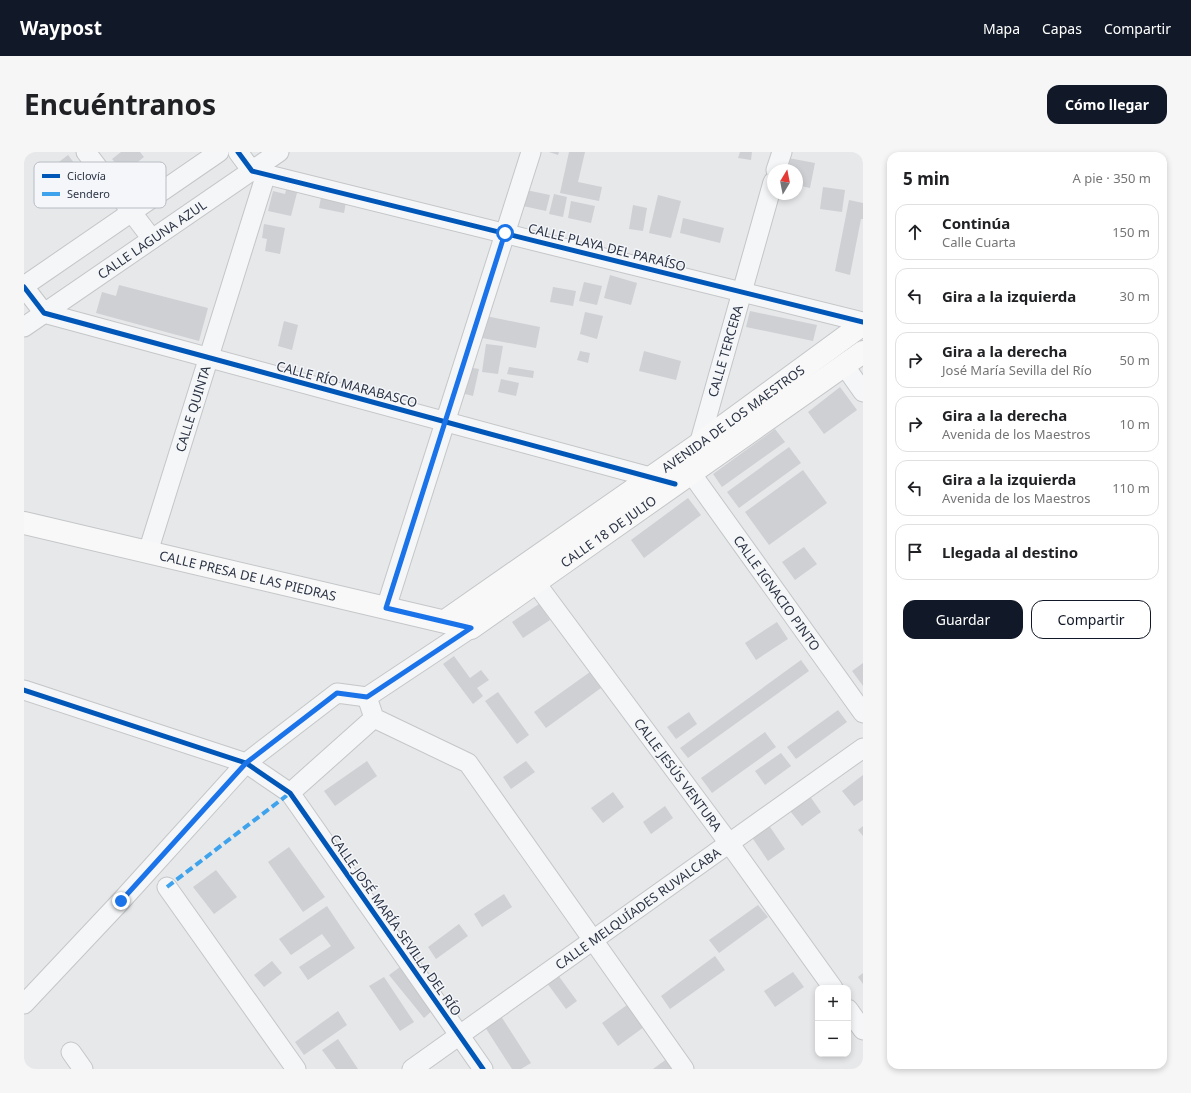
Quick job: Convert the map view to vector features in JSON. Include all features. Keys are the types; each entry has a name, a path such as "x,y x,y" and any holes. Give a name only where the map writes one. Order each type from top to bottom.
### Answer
{"street":[{"path":"86,152 94,162"},
{"path":"166,189 219,152"},
{"path":"238,152 259,172"},
{"name":"CALLE LAGUNA AZUL","path":"24,327 152,239 259,172 279,152"},
{"path":"386,608 531,152"},
{"path":"778,164 782,152"},
{"name":"CALLE PLAYA DEL PARAÍSO","path":"259,172 863,323"},
{"name":"CALLE QUINTA","path":"148,552 209,358 259,172"},
{"name":"CALLE TERCERA","path":"683,478 699,444 768,200"},
{"path":"129,208 152,239"},
{"path":"44,313 24,287 138,208"},
{"name":"CALLE RÍO MARABASCO","path":"44,313 650,477 683,478"},
{"name":"AVENIDA DE LOS MAESTROS","path":"445,621 699,444 863,323"},
{"name":"CALLE 18 DE JULIO","path":"471,628 863,352"},
{"path":"844,366 863,392"},
{"name":"CALLE IGNACIO PINTO","path":"683,478 863,713"},
{"name":"CALLE PRESA DE LAS PIEDRAS","path":"24,524 471,628"},
{"name":"CALLE JESÚS VENTURA","path":"535,582 729,843 831,985"},
{"path":"24,1004 121,901 246,763 337,693 367,697 471,628"},
{"path":"24,690 246,763 290,793 374,718"},
{"path":"367,697 374,718 468,763 684,1069"},
{"name":"CALLE MELQUÍADES RUVALCABA","path":"412,1069 863,748"},
{"name":"CALLE JOSÉ MARÍA SEVILLA DEL RÍO","path":"290,793 484,1069"},
{"path":"167,887 296,1069"},
{"path":"851,1013 863,1030"},
{"path":"71,1052 83,1069"}],"building":[{"path":"121,152 140,152 144,157 138,162 115,162 112,159"},
{"path":"549,152 559,152 558,155"},
{"path":"569,152 585,152 578,182 602,187 599,201 560,193"},
{"path":"740,152 752,152 751,160 738,158"},
{"path":"68,155 73,162 59,162"},
{"path":"783,157 815,163 810,188 803,186 803,164 781,164"},
{"path":"287,186 298,189 291,216 268,211 273,191 285,194"},
{"path":"823,187 845,190 842,212 820,209"},
{"path":"526,190 550,195 546,211 523,206"},
{"path":"322,192 347,197 344,213 319,208"},
{"path":"554,194 567,197 563,217 549,214"},
{"path":"658,195 681,201 671,238 649,233"},
{"path":"849,200 863,203 863,219 861,219 850,275 835,271"},
{"path":"571,201 595,206 591,223 568,218"},
{"path":"633,205 647,208 643,231 629,229"},
{"path":"683,218 724,228 720,243 680,233"},
{"path":"264,224 285,228 280,254 265,251 267,239 262,238"},
{"path":"610,275 637,283 631,305 604,298"},
{"path":"584,282 602,286 597,305 579,301"},
{"path":"119,285 208,308 199,341 96,313 102,292 116,296"},
{"path":"553,287 576,291 573,306 550,302"},
{"path":"750,311 817,325 813,341 746,327"},
{"path":"585,312 603,316 597,339 580,334"},
{"path":"486,316 540,327 536,348 482,338"},
{"path":"284,321 298,325 292,350 278,346"},
{"path":"486,344 503,346 498,374 482,372"},
{"path":"580,351 590,353 588,363 577,360"},
{"path":"644,351 681,361 676,380 639,371"},
{"path":"467,367 479,369 473,396 461,393"},
{"path":"509,367 534,371 533,378 507,374"},
{"path":"501,379 519,383 516,396 498,392"},
{"path":"840,387 857,410 824,434 808,412"},
{"path":"775,429 785,442 722,487 713,474"},
{"path":"789,447 801,463 739,508 727,492"},
{"path":"803,470 827,503 769,545 745,512"},
{"path":"688,498 701,515 644,558 631,540"},
{"path":"804,547 817,564 795,580 782,562"},
{"path":"539,604 550,620 523,638 512,622"},
{"path":"777,622 788,639 756,660 745,643"},
{"path":"454,656 470,678 481,670 489,680 477,688 483,696 473,704 443,664"},
{"path":"801,660 809,671 688,758 680,748"},
{"path":"863,663 863,686 852,671"},
{"path":"590,672 601,688 546,728 534,712"},
{"path":"498,692 529,735 517,744 485,701"},
{"path":"838,710 847,722 796,759 787,747"},
{"path":"689,712 697,724 676,739 667,727"},
{"path":"765,732 776,747 712,793 701,778"},
{"path":"781,753 791,766 765,785 755,771"},
{"path":"367,761 377,776 335,806 324,791"},
{"path":"526,761 535,772 511,789 503,777"},
{"path":"863,775 863,800 854,806 842,791"},
{"path":"613,792 624,807 603,823 591,808"},
{"path":"807,792 821,812 802,826 787,807"},
{"path":"665,806 673,818 651,834 643,822"},
{"path":"766,821 785,849 768,861 749,833"},
{"path":"863,826 863,836 858,830"},
{"path":"289,847 325,897 303,912 268,862"},
{"path":"216,870 237,897 214,914 193,887"},
{"path":"504,894 512,907 482,927 474,914"},
{"path":"758,905 768,917 719,953 709,940"},
{"path":"327,906 355,948 308,980 299,967 331,946 322,934 291,955 279,939"},
{"path":"459,924 468,936 436,959 428,947"},
{"path":"715,956 725,970 670,1009 661,996"},
{"path":"272,961 282,973 264,987 254,975"},
{"path":"400,967 434,1009 424,1018 389,975"},
{"path":"555,971 577,1001 566,1009 544,979"},
{"path":"793,972 804,987 775,1007 764,991"},
{"path":"863,973 863,984 858,977"},
{"path":"384,977 414,1022 400,1031 369,986"},
{"path":"627,1005 644,1027 618,1046 602,1023"},
{"path":"338,1011 347,1025 304,1055 295,1042"},
{"path":"499,1013 531,1063 521,1069 512,1069 483,1024"},
{"path":"338,1039 358,1069 336,1069 322,1050"},
{"path":"668,1058 676,1069 653,1069"}],"marked path":[{"path":"167,887 290,793"}],"cycle path":[{"path":"238,152 252,171 863,322"},
{"path":"24,287 44,313 675,484"},
{"path":"24,690 246,763 290,793 483,1069"}],"route":[{"path":"121,901 246,763 337,693 367,697 471,628 386,608 505,233"}]}
